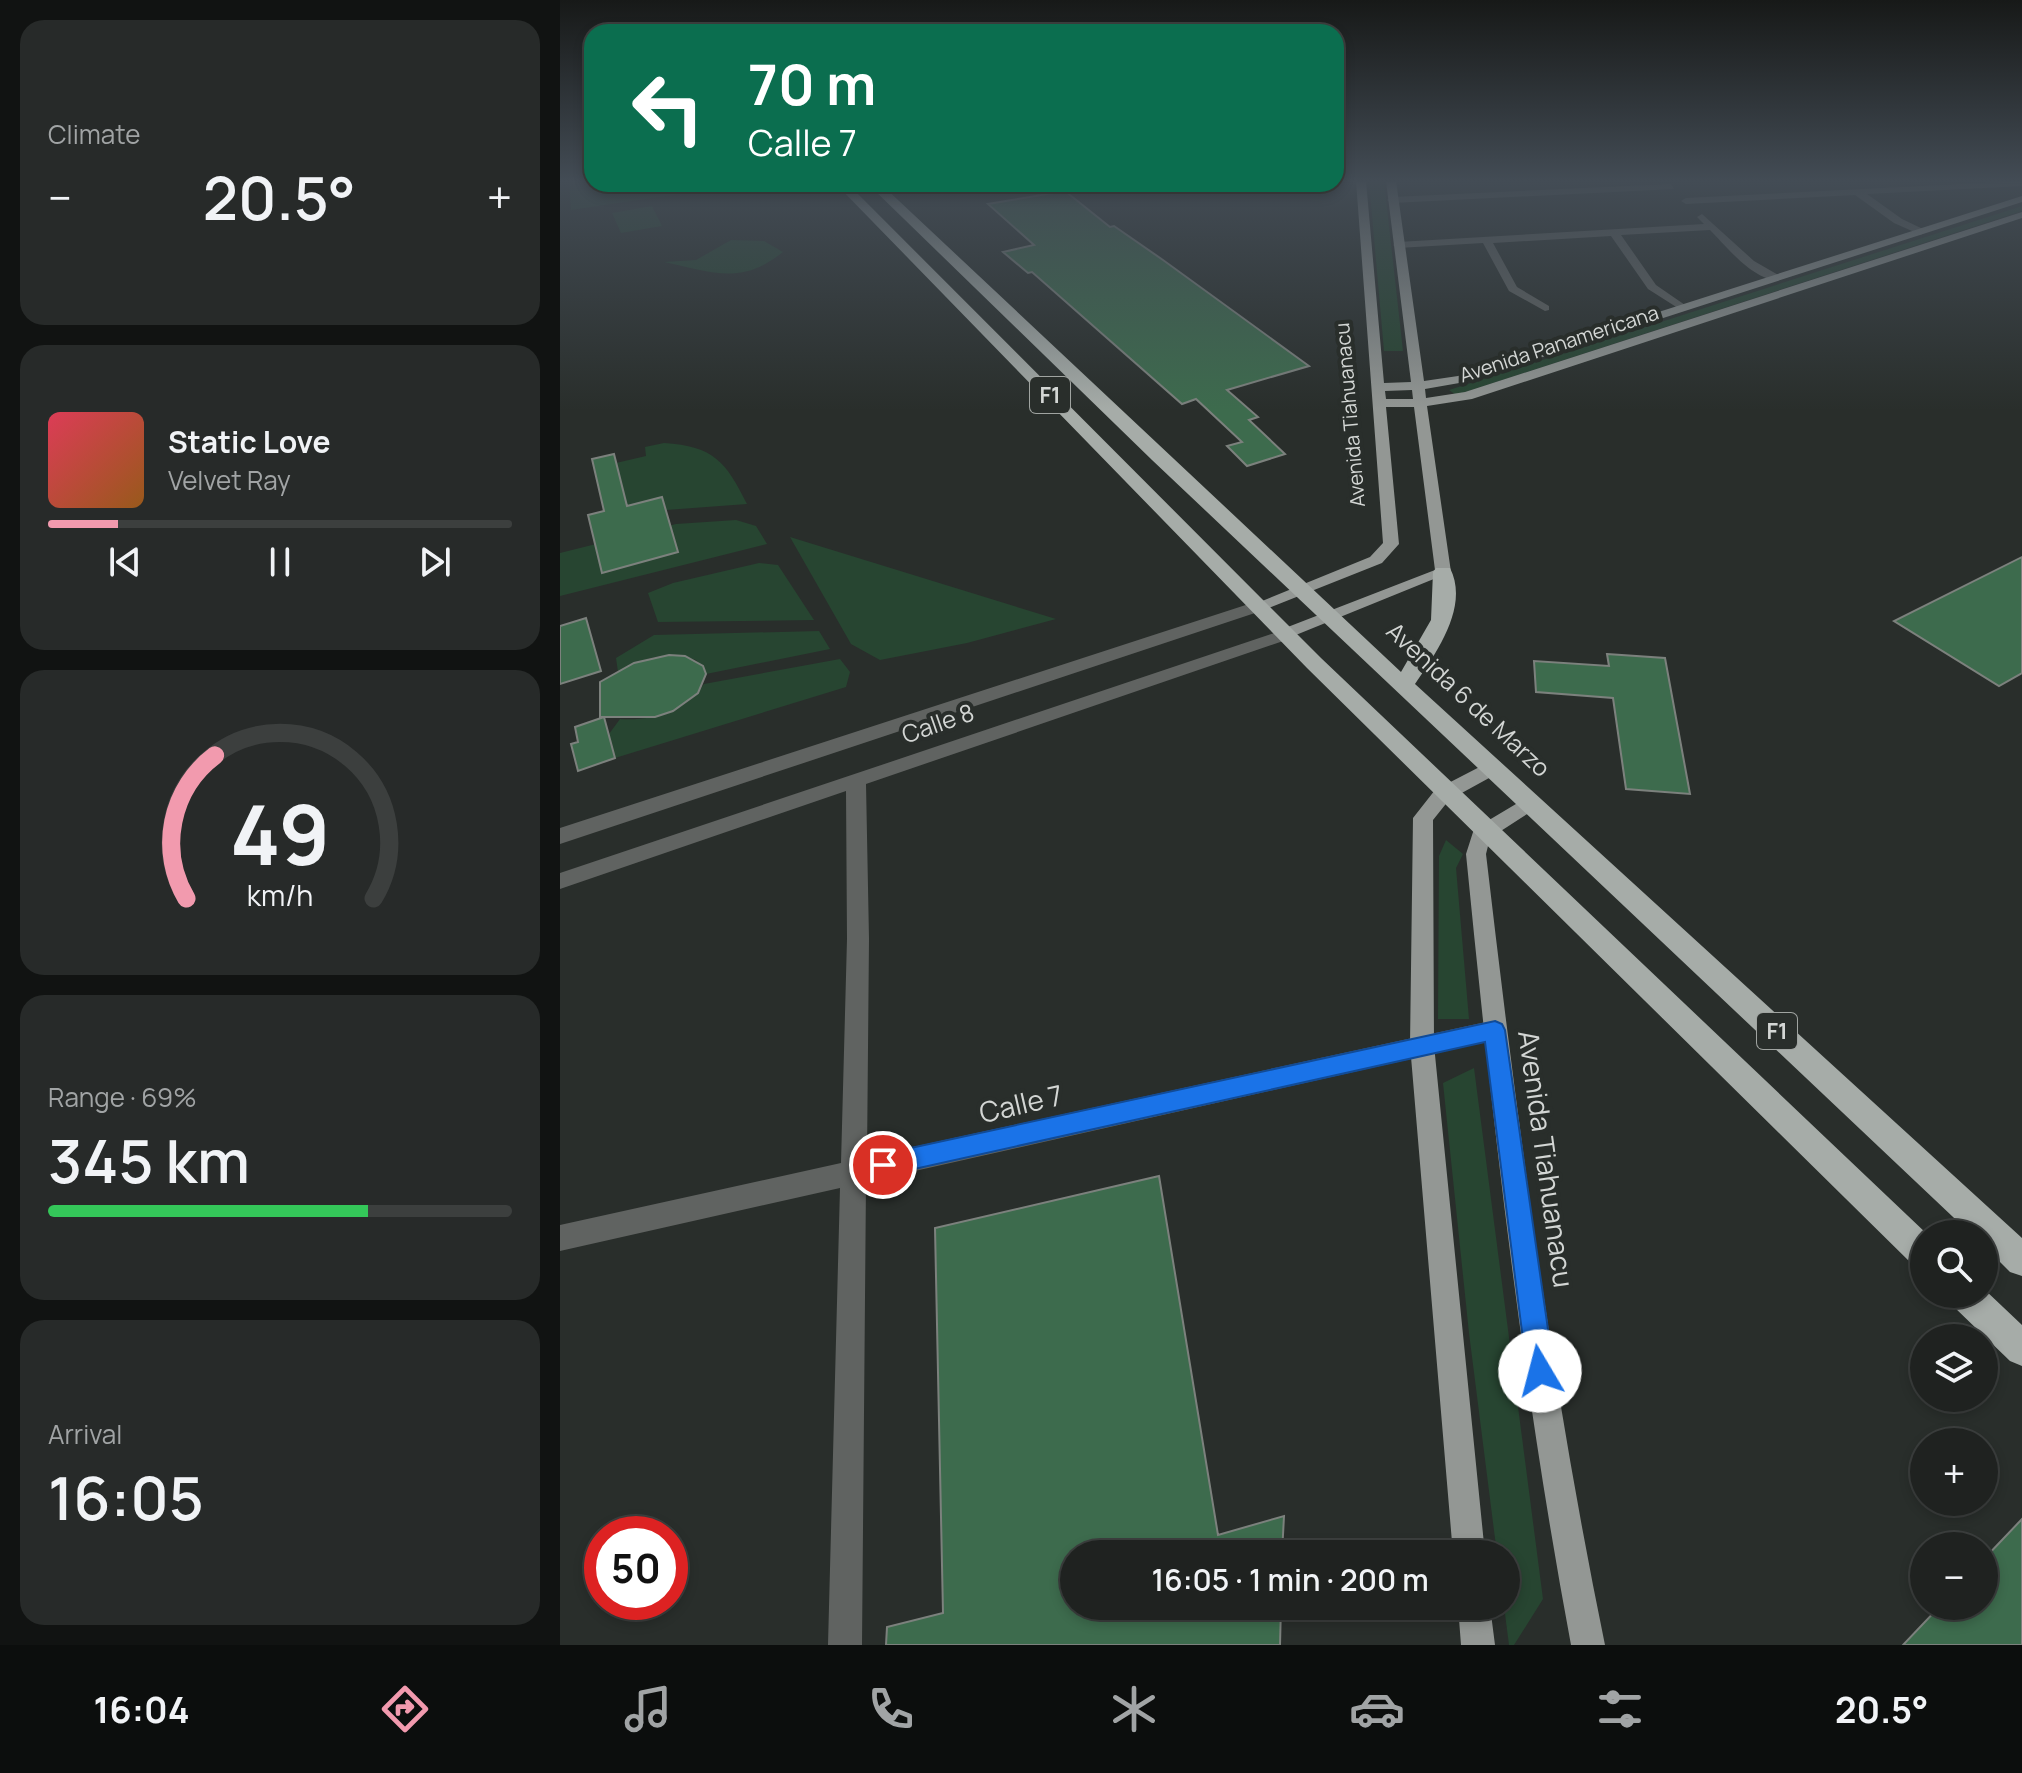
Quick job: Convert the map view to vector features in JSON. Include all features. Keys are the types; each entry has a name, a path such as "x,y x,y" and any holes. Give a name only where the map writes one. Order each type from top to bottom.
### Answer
{"highway":[{"name":"F1","path":"915,258 1286,634 1910,1240"},
{"name":"Avenida 6 de Marzo","path":"949,258 1131,433 1303,589 2022,1260"},
{"path":"1403,685 1443,624 1446,595 1443,572"},
{"path":"1980,1308 2022,1349"}],"main road":[{"name":"Avenida Tiahuanacu","path":"1303,589 1376,560 1391,544 1367,258"},
{"path":"1333,617 1443,572 1400,258"},
{"name":"Avenida Panamericana","path":"1377,395 1461,379 1840,258"},
{"name":"Avenida Panamericana","path":"1377,395 1420,403 1467,396 1891,258"},
{"name":"Calle 8","path":"1258,606 1303,589"},
{"name":"Calle 8","path":"1286,634 1333,617"},
{"path":"1468,1540 1422,1045 1423,818 1448,791 1493,767"},
{"path":"1487,828 1531,802"},
{"name":"Avenida Tiahuanacu","path":"1487,828 1477,842 1476,854 1495,1030 1557,1495 1588,1645"},
{"path":"1475,1620 1478,1645"}],"street":[{"path":"1496,258 1513,289 1545,308"},
{"path":"1631,258 1652,287 1681,307"},
{"path":"1744,258 1776,278"},
{"name":"Calle 8","path":"560,836 1258,606"},
{"name":"Calle 8","path":"560,881 1286,634"},
{"path":"845,1645 856,779"},
{"name":"Calle 7","path":"560,1238 1495,1030"}],"green space":[{"path":"775,258 753,269 726,274 664,262"},
{"path":"1376,258 1393,258 1403,351 1384,351"},
{"path":"1861,258 1878,258 1456,395 1449,390"},
{"path":"664,443 695,448 716,459 732,477 747,504 666,510 662,497 627,506 616,463 646,456 645,447"},
{"path":"736,520 756,526 767,544 560,596 560,553 676,524","holes":["674,540 678,552 602,572 599,560"]},
{"path":"790,537 1056,619 967,643 880,660 851,644"},
{"path":"759,563 778,565 814,620 658,622 648,593 673,583"},
{"path":"819,631 830,649 706,674 696,660 676,656 646,659 618,672 616,658 654,635"},
{"path":"840,659 850,672 846,687 615,758 609,734 620,719 667,713 688,702 704,684"},
{"path":"1446,840 1463,854 1456,868 1469,1019 1438,1019 1439,856"},
{"path":"1474,1068 1543,1599 1514,1645 1509,1645 1506,1620 1520,1620 1520,1540 1495,1540 1469,1333 1443,1083"}],"building":[{"path":"1010,258 1163,260 1309,366 1227,390 1258,417 1249,420 1285,454 1247,466 1227,446 1242,442 1196,399 1182,404 1032,272 1028,273"},
{"path":"614,454 627,506 662,497 678,552 602,573 588,515 604,511 592,459"},
{"path":"2022,557 2022,673 1999,686 1894,621"},
{"path":"586,618 601,671 560,684 560,626"},
{"path":"1607,654 1665,658 1690,794 1626,789 1613,698 1536,692 1534,661 1609,666"},
{"path":"669,655 685,656 703,666 706,674 698,693 673,711 655,717 600,717 600,682 634,663"},
{"path":"604,717 615,758 578,771 571,744 578,742 575,727"},
{"path":"1159,1176 1218,1535 1284,1516 1283,1540 1060,1540 1060,1620 1281,1620 1280,1645 886,1645 887,1627 943,1613 935,1228"},
{"path":"2022,1519 2022,1645 1903,1645 1927,1620 1998,1620 1998,1544"}],"route":[{"path":"883,1165 1495,1030 1540,1371"}]}
